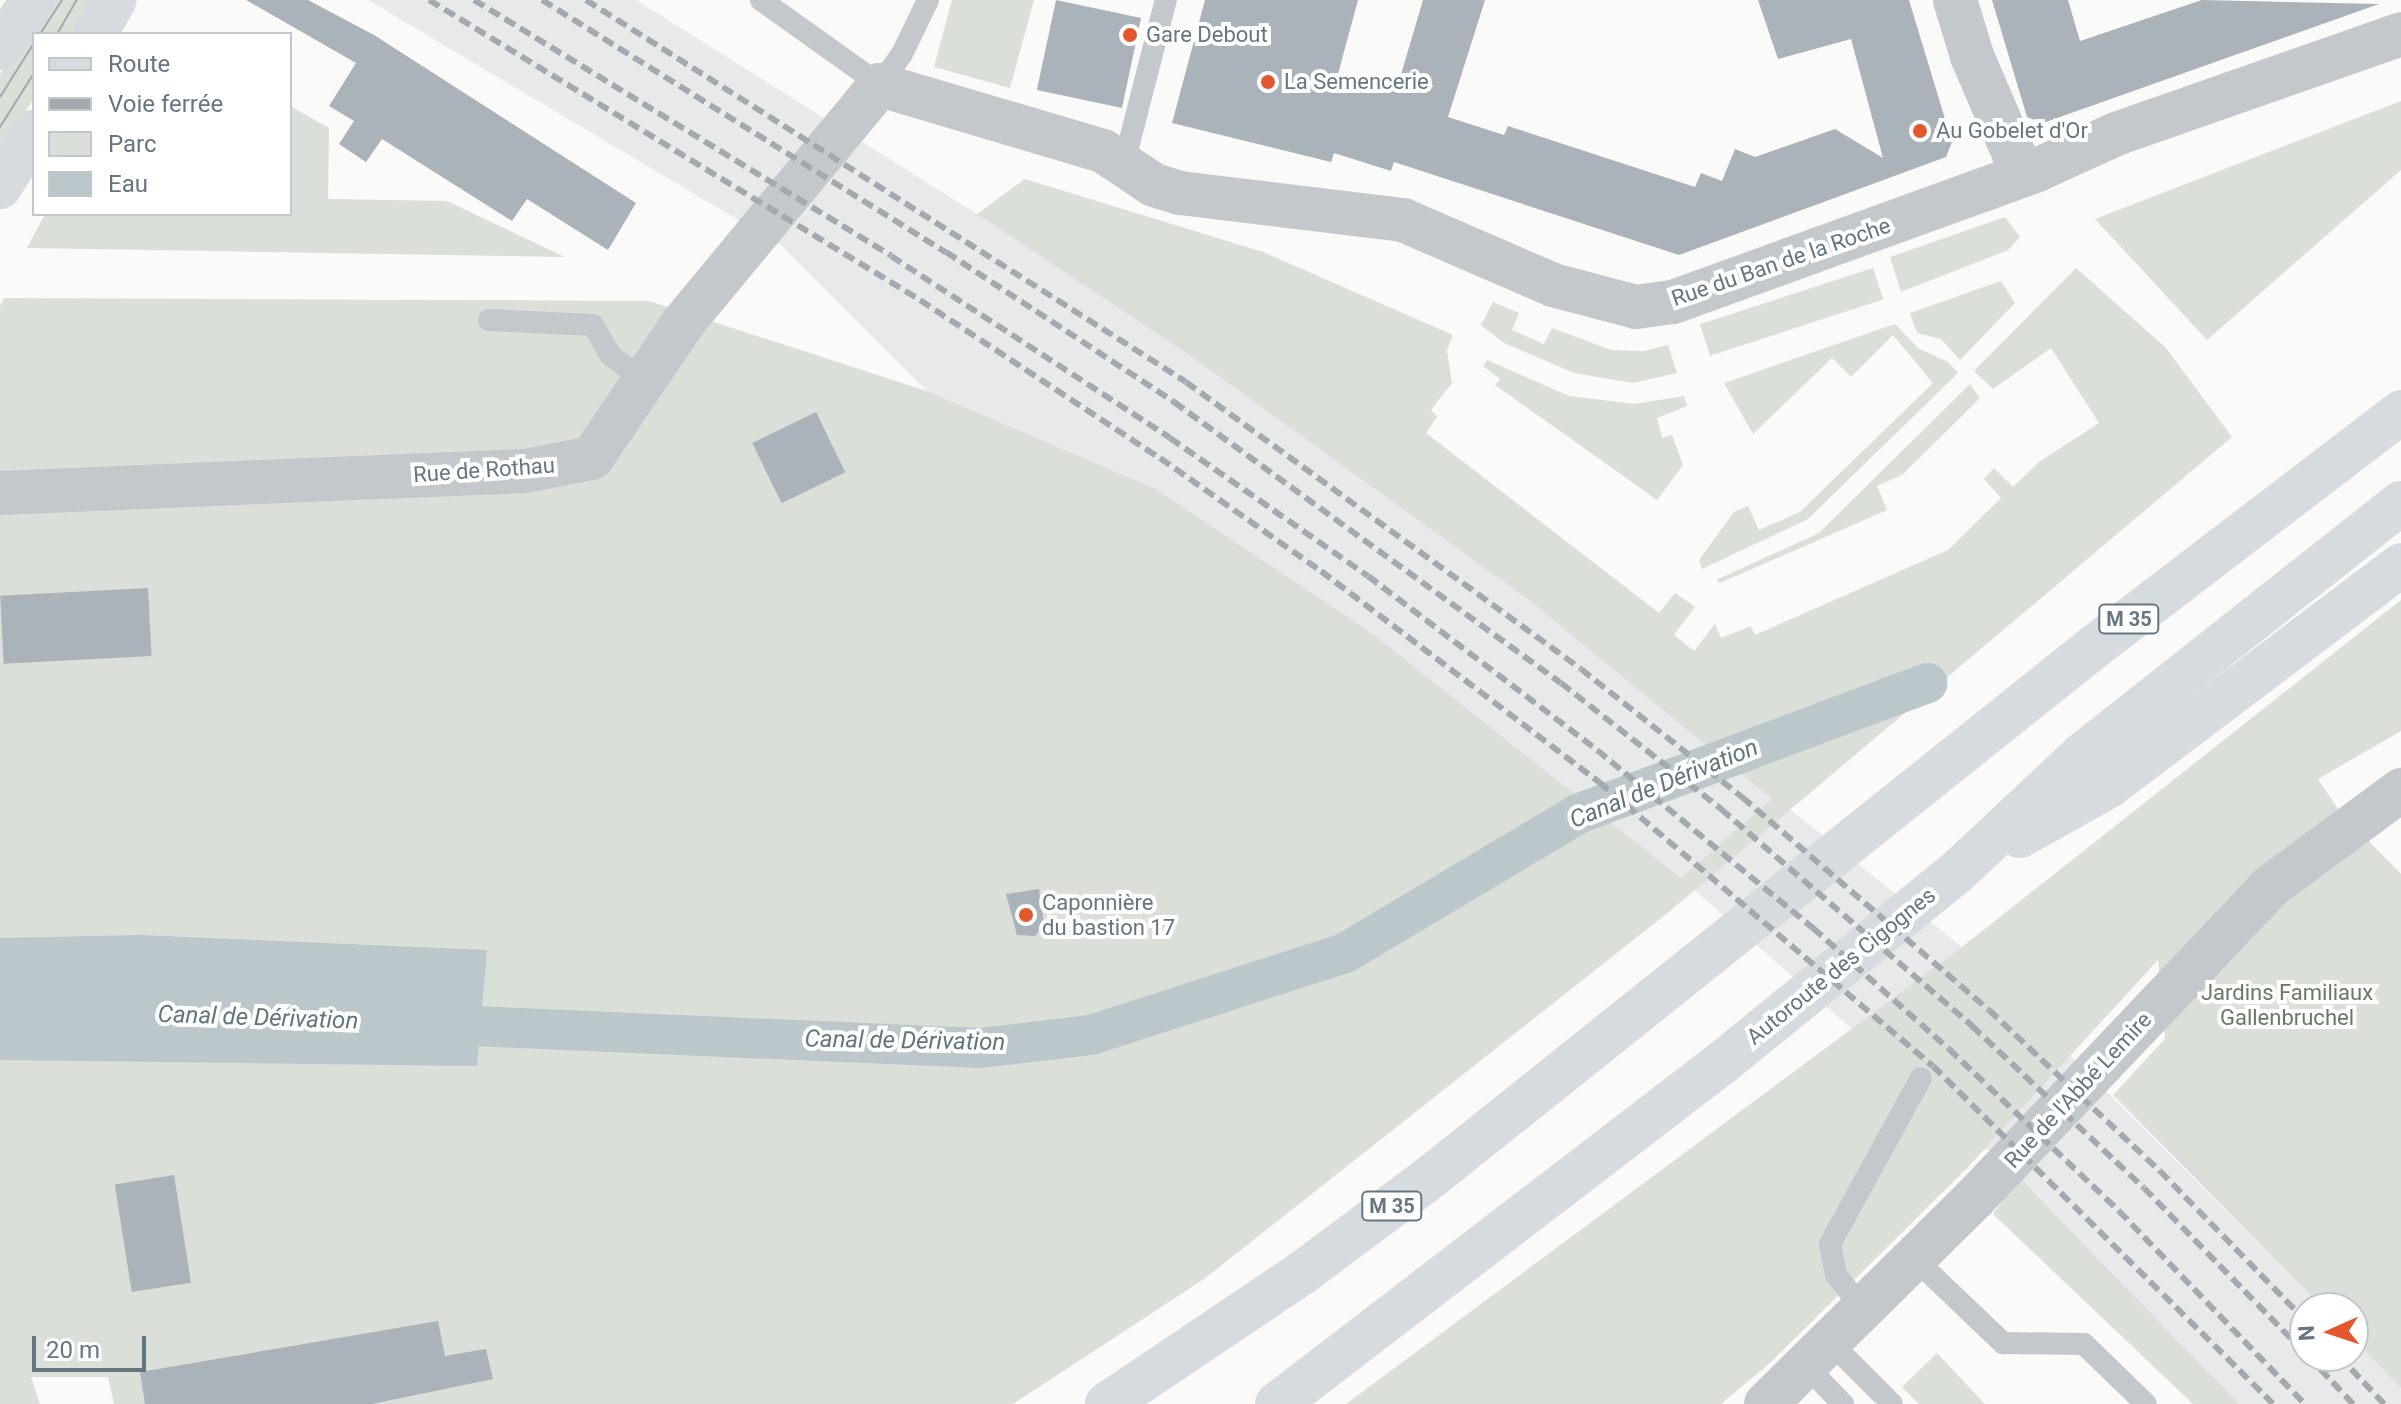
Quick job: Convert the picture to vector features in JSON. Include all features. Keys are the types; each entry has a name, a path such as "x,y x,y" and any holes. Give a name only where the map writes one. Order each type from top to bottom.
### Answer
{"main road":[{"path":"0,48 33,0"},
{"path":"96,32 115,0"},
{"path":"0,187 32,135"},
{"name":"M 35","path":"1107,1404 1302,1273 1663,991 2094,647 2389,422"},
{"path":"1954,875 2083,754 2401,503"},
{"path":"1954,875 2109,786 2401,565"},
{"name":"Autoroute des Cigognes","path":"1277,1404 1723,1062 1954,875"}],"street":[{"path":"1955,0 1972,56 2023,175"},
{"name":"Rue du Ban de la Roche","path":"880,85 1069,139 1124,163 1154,185 1180,193 1403,220 1553,285 1636,307 1673,302 2023,175 2116,134 2401,34"},
{"name":"Rue de Rothau","path":"0,493 571,464 592,458 683,323 880,85"},
{"name":"Rue de l'Abbé Lemire","path":"1800,1381 2271,886 2401,790"}],"lane":[{"name":"Rue du Ban de la Roche","path":"761,0 880,85"},
{"path":"880,85 908,44 928,0"},
{"path":"1124,163 1166,0"},
{"path":"489,320 593,325 610,355 646,382"},
{"path":"1865,1311 1836,1275 1830,1244 1921,1078"},
{"path":"1915,1259 2003,1343 2084,1344 2146,1404"},
{"path":"1800,1381 1843,1404"},
{"path":"1800,1381 1892,1404"}],"shaded area":[{"path":"368,0 636,0 977,214 1189,355 1530,601 1962,947 2307,1292 2289,1292 2289,1372 2369,1372 2369,1355 2401,1388 2401,1404 2239,1404 2020,1178 1681,878 1369,631 1156,489 927,391 782,246"}],"green space":[{"path":"49,0 94,0 75,32 32,32 32,101 0,153 0,74"},
{"path":"952,0 1034,0 1010,88 934,67"},
{"path":"2401,101 2401,170 2207,340 2095,219"},
{"path":"292,107 329,128 328,199 447,201 565,257 27,248 44,216 292,216"},
{"path":"1025,179 1263,252 1453,335 1447,350 1452,383 1431,410 1437,417 1426,433 1659,613 1675,593 1695,607 1674,635 1694,651 1715,624 1721,638 1751,626 1755,635 1948,550 2001,498 1984,479 1994,468 2013,487 2039,462 2099,423 2051,348 1993,389 1974,371 2076,268 2166,348 2232,437 1670,911 1204,1279 1013,1404 114,1404 108,1377 31,1377 40,1404 0,1404 0,306 4,298 649,301 927,391 1156,489 1369,631 1681,878 1772,799 1530,601 1189,355 977,214"},
{"path":"2005,217 2020,237 2008,250 1901,292 1890,257"},
{"path":"1873,268 1883,299 1710,356 1700,324"},
{"path":"2001,281 2015,303 1960,360 1941,339 1917,333 1910,313"},
{"path":"1493,302 1519,313 1512,330 1544,344 1552,328 1611,350 1644,351 1668,345 1677,373 1633,383 1574,373 1504,343 1481,325"},
{"path":"1895,324 1918,348 1948,362 1958,373 1808,519 1702,569 1699,560 1734,512 1748,506 1759,530 1800,512 1933,383 1893,335 1851,377 1832,358 1753,434 1724,383"},
{"path":"1487,360 1569,396 1634,404 1684,396 1687,406 1657,418 1662,438 1672,435 1683,465 1657,500 1495,385 1500,379 1483,366"},
{"path":"1970,384 1980,398 1902,475 1877,486 1887,510 1720,583 1716,580 1819,533"},
{"name":"Jardins Familiaux Gallenbruchel","path":"2401,600 2401,731 2318,779 2340,812 2401,874 2401,1388 2369,1355 2369,1292 2307,1292 2113,1095 2165,1039 2158,960 1968,1167 1771,1362 1721,1404 1346,1404 1962,947"},
{"path":"2020,1178 2239,1404 2193,1404 1993,1214"},
{"path":"1937,1353 1985,1404 1919,1404 1902,1387"}],"water":[{"path":"140,935 487,950 477,1066 0,1060 0,938"}],"building":[{"path":"246,0 308,0 374,35 636,203 608,250 527,199 512,221 382,139 366,162 339,144 354,121 329,106 356,63"},
{"path":"1056,0 1141,18 1122,108 1037,90"},
{"path":"1205,0 1358,0 1338,74 1397,88 1423,0 1485,0 1448,117 1504,135 1508,126 1695,187 1701,173 1722,181 1735,149 1755,157 1835,129 1883,158 1851,39 1778,59 1758,0 1909,0 1952,142 1946,157 1679,255 1394,162 1391,171 1334,153 1331,162 1172,123"},
{"path":"1992,0 2068,0 2080,41 2202,0 2379,4 2043,123 2027,117"},
{"path":"816,412 845,472 782,503 752,443"},
{"path":"148,588 152,656 4,664 0,596"},
{"name":"Caponnière du bastion 17","path":"1039,889 1044,925 1035,936 1017,935 1006,894"},
{"path":"174,1175 191,1283 132,1292 115,1184"},
{"path":"438,1321 445,1356 486,1349 493,1379 372,1404 145,1404 140,1372"}],"waterway":[{"name":"Canal de Dérivation","path":"427,1024 980,1048 1091,1035 1345,953 1580,813 1927,683"}],"tram line":[{"path":"41,32 62,0"},
{"path":"58,32 77,0"},
{"path":"0,97 32,46"},
{"path":"0,127 32,76"}],"railway":[{"path":"429,0 920,300 1160,458 1321,571 1599,782 1933,1066 2273,1404"},
{"path":"474,0 891,256 1170,438 1368,576 1597,750 1813,928 1949,1049 2119,1211 2305,1404"},
{"path":"542,0 946,252 1174,402 1561,683 1721,809 1972,1026 2144,1188 2289,1337"},
{"path":"586,0 1186,382 1581,669 1742,797 1989,1010 2160,1171 2289,1304"},
{"path":"2323,1372 2353,1404"},
{"path":"2354,1372 2384,1404"}],"place":[{"name":"Gare Debout","path":"1130,35"},
{"name":"La Semencerie","path":"1268,82"},
{"name":"Au Gobelet d'Or","path":"1920,131"},
{"name":"Caponnière du bastion 17","path":"1026,915"}]}
